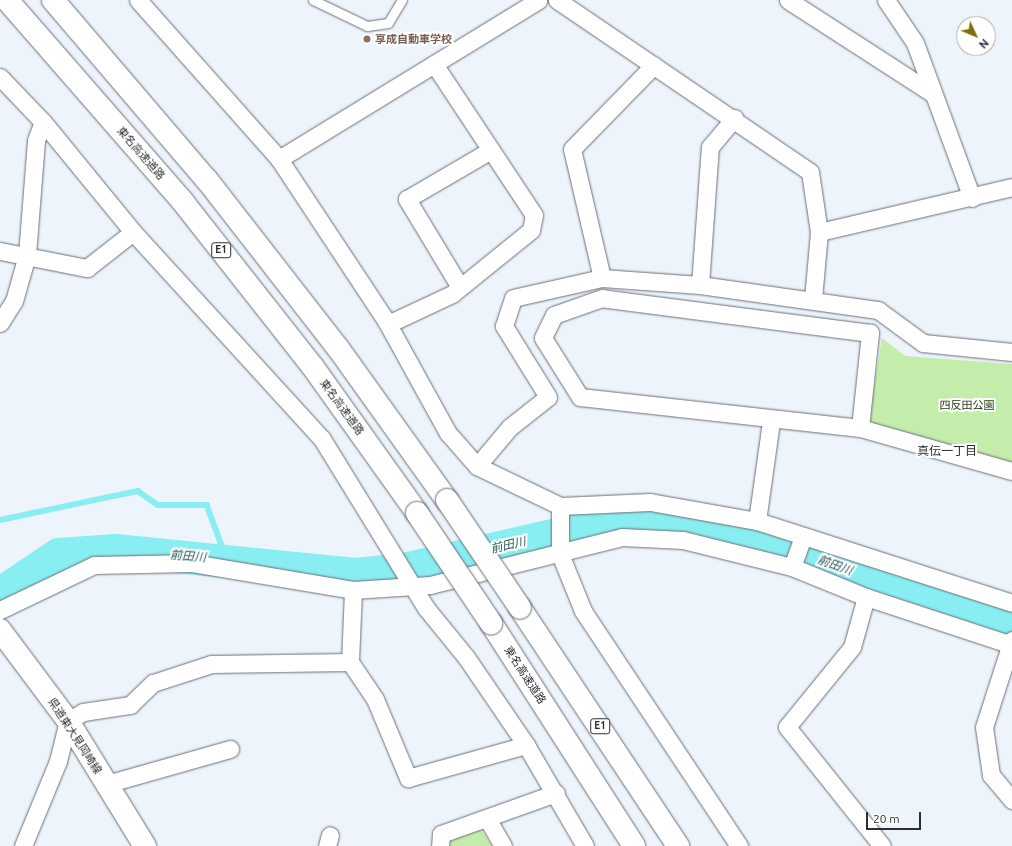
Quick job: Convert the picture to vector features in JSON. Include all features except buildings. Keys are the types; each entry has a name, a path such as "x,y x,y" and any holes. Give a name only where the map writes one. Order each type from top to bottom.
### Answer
{"main road":[{"name":"東名高速道路","path":"7,0 183,202 313,367 417,513 491,623 634,846"},
{"name":"E1","path":"53,0 212,186 338,348 447,500 678,846"},
{"name":"県道東大見岡崎線","path":"0,630 68,721 145,846"}],"street":[{"path":"138,0 279,159 388,324 448,433 477,466 560,506 650,502 757,521 1012,603"},
{"path":"279,159 538,0"},
{"path":"557,0 734,118 810,172 819,232 813,299"},
{"path":"788,0 932,92"},
{"path":"886,0 915,43 972,198"},
{"path":"388,324 460,287 531,230 534,215 434,64"},
{"path":"602,278 572,149 654,65"},
{"path":"0,77 43,122 133,232 322,439 395,552 412,585 526,745 556,793 585,846"},
{"path":"700,285 710,147 734,118"},
{"path":"0,323 14,301 27,255 36,140 43,122"},
{"path":"460,287 407,199 491,150"},
{"path":"819,232 972,198 1012,187"},
{"path":"0,251 27,255 87,268 133,232"},
{"path":"477,466 510,427 548,397 504,326 513,298 602,278 700,285 813,299 878,310 923,343 1012,352"},
{"path":"860,428 870,333 602,298 554,315 543,338 580,397 771,421 860,428 1012,471"},
{"path":"757,521 771,421"},
{"path":"560,506 560,554 583,611 739,846"},
{"path":"792,567 803,536"},
{"path":"0,610 94,565 192,563 352,590 430,585 622,538 683,540 792,567 866,597 1012,643 984,727 991,775 1012,800"},
{"path":"352,590 350,662 375,699 408,778 526,745"},
{"path":"866,597 852,647 787,727 882,846"},
{"path":"23,846 58,761 68,721 83,712 130,705 153,684 211,664 350,662"},
{"path":"106,784 230,749"},
{"path":"440,846 441,834 488,820 556,793"},
{"path":"488,820 503,846"}],"lane":[{"path":"313,0 367,26 388,24 402,0"}],"green space":[{"name":"四反田公園","path":"882,338 905,356 1012,364 1012,464 868,424"},
{"path":"480,828 492,846 447,846 448,840"}],"waterway":[{"path":"0,520 138,491 158,505 207,505 227,559"},
{"name":"前田川","path":"0,593 58,554 115,550 355,574 403,569 608,522 679,522 777,544 1012,627"}],"place":[{"name":"享成自動車学校","path":"367,39"}],"district":[{"name":"真伝一丁目","path":"947,451"}]}
